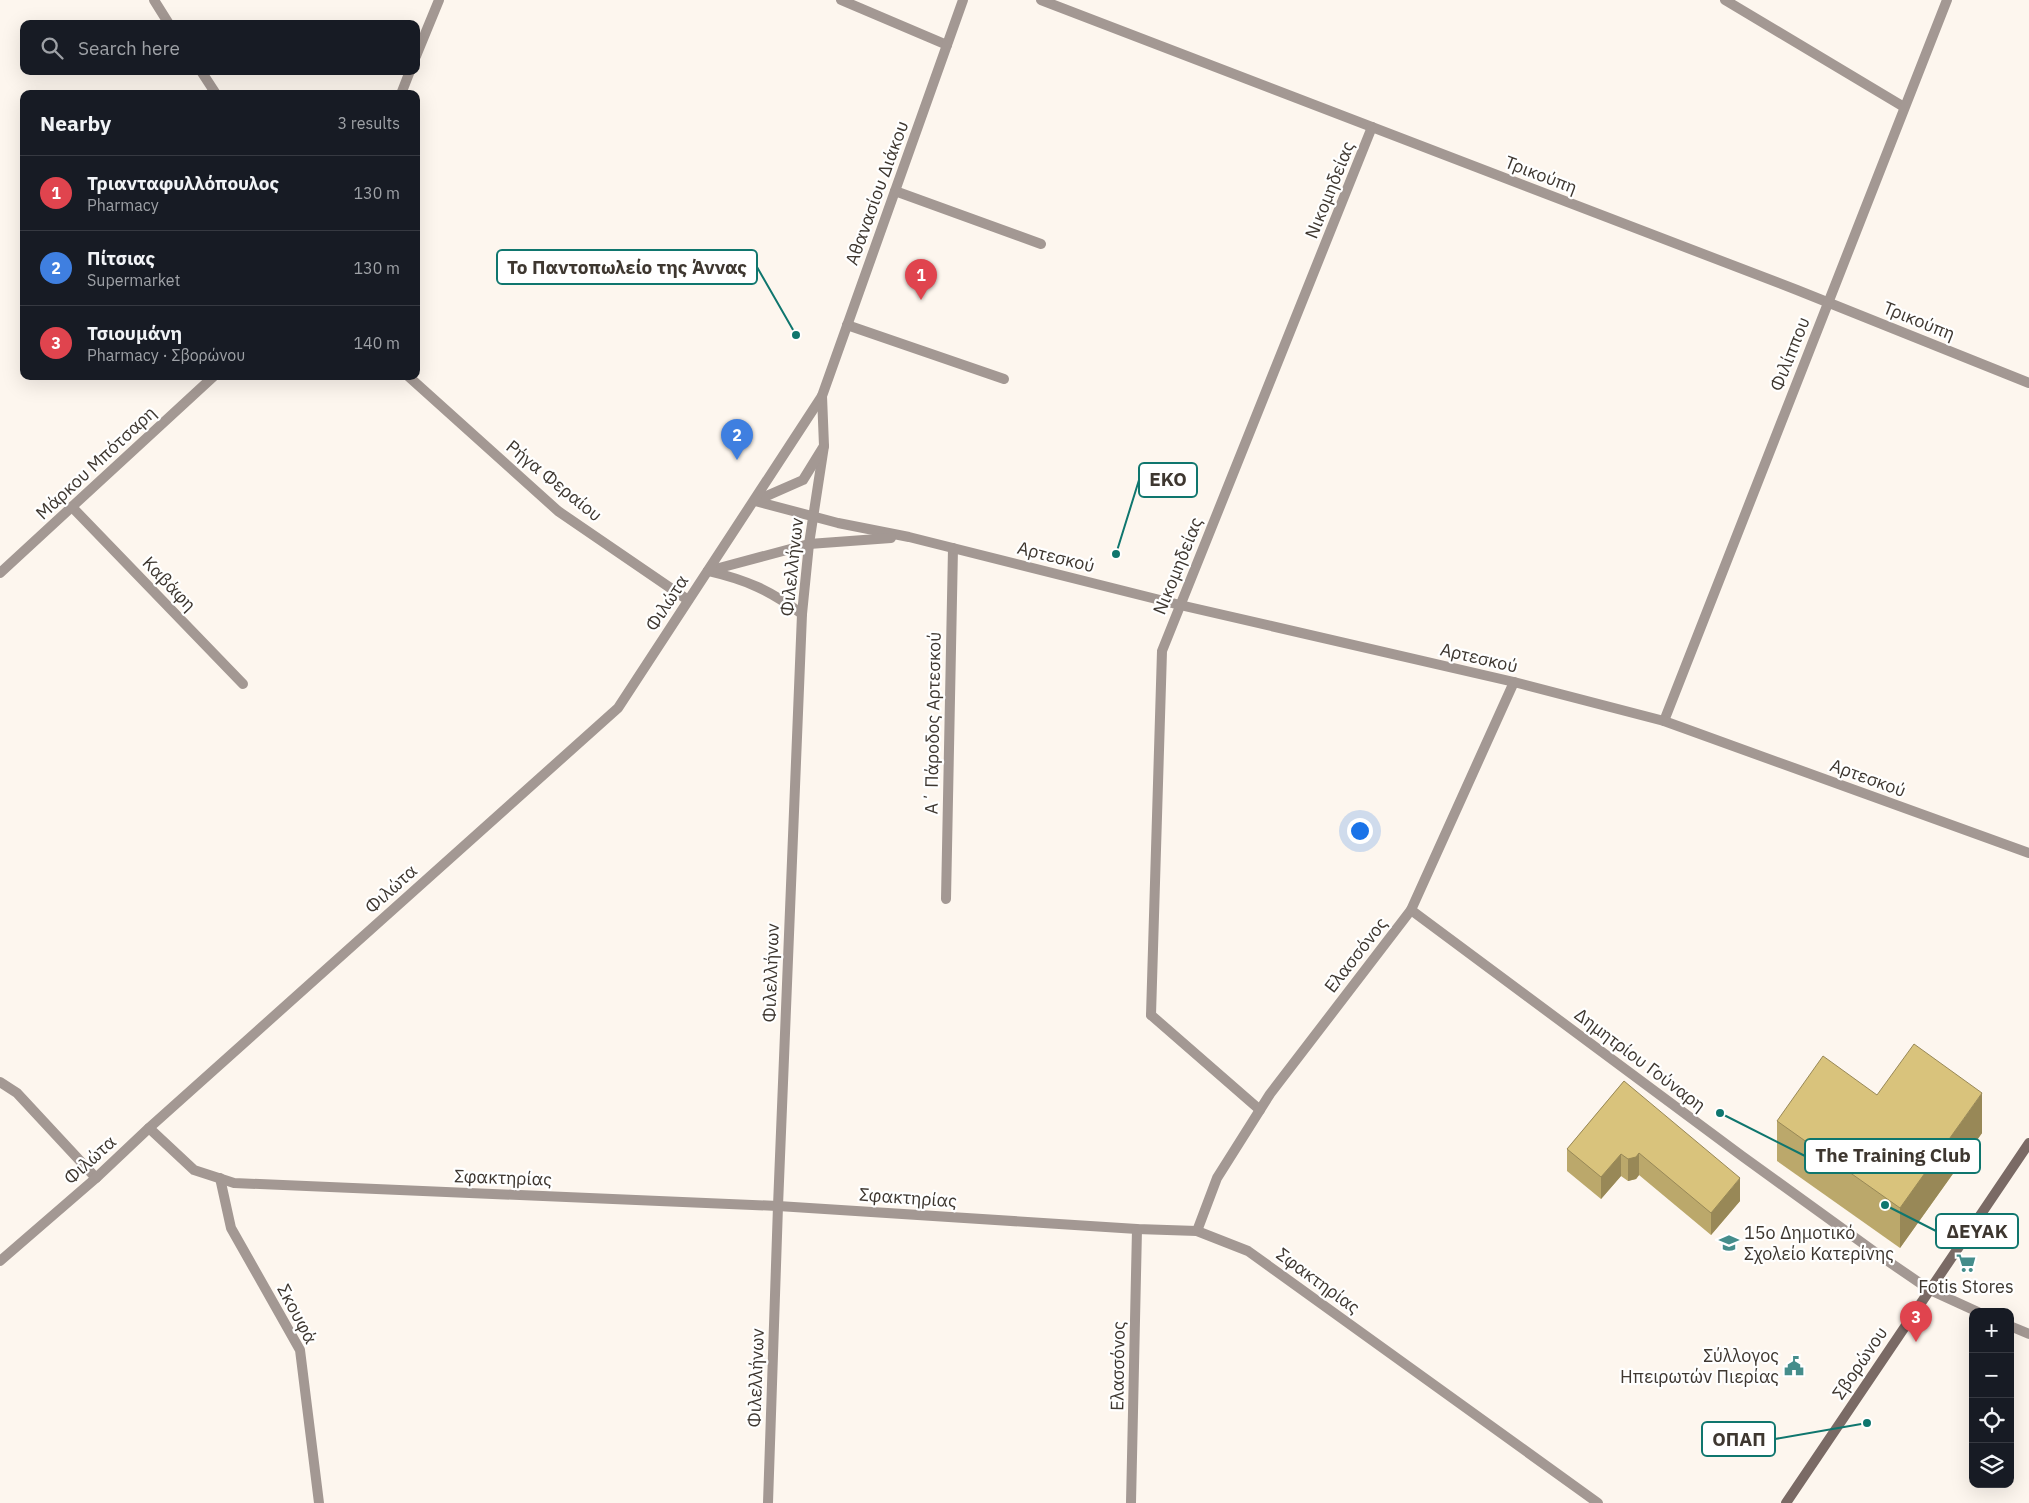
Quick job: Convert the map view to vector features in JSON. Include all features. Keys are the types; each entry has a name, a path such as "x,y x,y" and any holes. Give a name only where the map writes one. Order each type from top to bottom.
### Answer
{"main road":[{"name":"Σβορώνου","path":"1786,1503 2029,1143"}],"street":[{"path":"154,0 167,20"},
{"path":"420,46 438,0"},
{"path":"841,0 947,45"},
{"name":"Αθανασίου Διάκου","path":"756,501 822,396 963,0"},
{"name":"Τρικούπη","path":"1041,0 1828,302 2029,383"},
{"path":"1725,0 1904,107"},
{"name":"Φιλίππου","path":"1664,721 1947,0"},
{"path":"204,75 213,90"},
{"path":"403,90 408,75"},
{"name":"Νικομηδείας","path":"1260,1110 1150,1014 1162,651 1372,127"},
{"path":"895,191 1040,244"},
{"path":"847,325 1004,378"},
{"name":"Μάρκου Μπότσαρη","path":"0,573 210,380"},
{"name":"Ρήγα Φεραίου","path":"412,380 558,511 688,600"},
{"name":"Αθανασίου Διάκου","path":"822,396 824,446"},
{"path":"756,501 803,480 824,446"},
{"name":"Φιλελλήνων","path":"768,1503 802,614 809,544 824,446"},
{"name":"Αρτεσκού","path":"756,501 910,537 1180,605 1514,682 1664,721 2029,853"},
{"name":"Φιλώτα","path":"0,1261 96,1178 149,1128 618,708 688,600 756,501"},
{"name":"Καβάφη","path":"72,506 243,684"},
{"name":"Αρτεσκού","path":"708,571 809,544 859,539 910,537"},
{"name":"Α΄ Πάροδος Αρτεσκού","path":"946,899 952,548"},
{"path":"708,571 740,579 758,586 802,614"},
{"name":"Ελασσόνος","path":"1197,1230 1216,1178 1270,1094 1411,910 1514,682"},
{"name":"Δημητρίου Γούναρη","path":"1411,910 1742,1156 1930,1290 1969,1308"},
{"path":"0,1082 17,1093 96,1178"},
{"name":"Σφακτηρίας","path":"149,1128 194,1170 244,1183 778,1206 1137,1229 1197,1230 1248,1252 1598,1503"},
{"name":"Σκουφά","path":"220,1178 231,1228 300,1350 319,1503"},
{"name":"Ελασσόνος","path":"1131,1503 1137,1229"},
{"path":"2014,1328 2029,1334"}],"building":[{"path":"1914,1044 1982,1093 1900,1208 1777,1121 1823,1056 1877,1095"},
{"path":"1624,1081 1740,1178 1711,1213 1639,1153 1636,1157 1628,1159 1621,1154 1601,1177 1567,1149"}],"place":[{"name":"Τριανταφυλλόπουλος","path":"921,300"},
{"name":"Το Παντοπωλείο της Άννας","path":"796,335"},
{"name":"Πίτσιας","path":"737,460"},
{"name":"ΕΚΟ","path":"1116,554"},
{"name":"The Training Club","path":"1720,1113"},
{"name":"ΔΕΥΑΚ","path":"1885,1205"},
{"name":"15ο Δημοτικό Σχολείο Κατερίνης","path":"1729,1243"},
{"name":"Fotis Stores","path":"1966,1263"},
{"name":"Τσιουμάνη","path":"1916,1342"},
{"name":"Σύλλογος Ηπειρωτών Πιερίας","path":"1794,1366"},
{"name":"ΟΠΑΠ","path":"1867,1423"}]}
